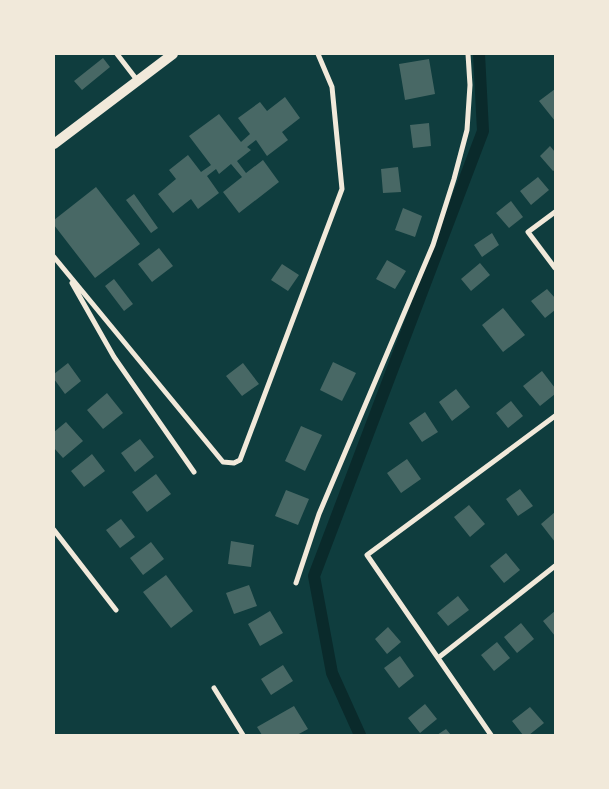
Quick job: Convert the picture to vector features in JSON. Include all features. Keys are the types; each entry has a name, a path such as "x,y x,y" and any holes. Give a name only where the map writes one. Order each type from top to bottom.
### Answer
{"main road":[{"path":"54,144 173,54"}],"street":[{"path":"117,54 137,80"},
{"path":"54,257 223,462 234,464 240,460 342,189 332,87 318,54"},
{"path":"296,582 319,514 432,245 451,189 467,130 470,85 468,54"},
{"path":"555,212 528,232 555,268"},
{"path":"64,270 114,357 194,472"},
{"path":"491,735 367,555 555,416"},
{"path":"54,530 116,610"},
{"path":"438,658 555,566"},
{"path":"214,688 243,735"}],"building":[{"path":"103,58 110,67 82,90 74,81"},
{"path":"429,59 435,94 405,100 399,64"},
{"path":"555,89 555,121 539,101"},
{"path":"285,97 300,118 282,132 288,140 267,156 256,140 247,147 251,150 237,161 246,173 263,160 279,182 239,213 223,192 242,177 231,164 219,174 216,169 207,176 219,193 198,209 191,199 173,213 158,194 176,179 169,170 188,155 201,172 211,165 189,136 219,114 241,142 250,134 238,118 260,102 267,111"},
{"path":"429,123 431,146 413,148 410,125"},
{"path":"550,146 555,152 555,170 553,171 540,156"},
{"path":"398,167 401,192 383,193 381,169"},
{"path":"538,177 549,190 531,205 520,191"},
{"path":"96,187 140,244 95,278 54,225 54,220"},
{"path":"134,194 158,228 151,233 126,200"},
{"path":"511,201 523,217 509,228 496,213"},
{"path":"403,208 422,216 415,237 395,230"},
{"path":"492,233 499,245 482,257 474,245"},
{"path":"159,248 173,266 152,282 138,264"},
{"path":"387,260 406,271 395,289 376,279"},
{"path":"480,263 490,275 471,291 461,279"},
{"path":"282,264 299,275 288,291 271,280"},
{"path":"114,279 133,304 124,311 105,286"},
{"path":"547,289 555,298 555,310 545,318 531,301"},
{"path":"503,308 525,335 503,352 482,325"},
{"path":"333,362 356,373 342,401 320,390"},
{"path":"68,363 81,381 65,394 54,379 54,374"},
{"path":"243,363 259,384 242,396 226,376"},
{"path":"542,371 555,388 555,394 540,406 523,386"},
{"path":"456,389 470,407 452,421 439,402"},
{"path":"107,393 123,413 103,429 87,410"},
{"path":"511,401 523,416 508,428 496,413"},
{"path":"425,412 438,432 422,442 409,423"},
{"path":"66,422 83,441 63,458 54,448 54,432"},
{"path":"301,426 322,435 305,471 285,461"},
{"path":"140,439 154,457 135,472 121,453"},
{"path":"92,454 105,471 84,487 71,471"},
{"path":"407,459 421,479 401,493 387,473"},
{"path":"156,474 171,494 147,512 132,492"},
{"path":"520,489 533,506 518,516 506,499"},
{"path":"286,490 309,499 298,525 275,516"},
{"path":"469,505 485,524 470,537 454,517"},
{"path":"555,512 555,542 541,524"},
{"path":"121,519 135,537 120,548 106,530"},
{"path":"231,541 254,545 251,567 228,564"},
{"path":"151,542 164,559 143,575 130,558"},
{"path":"506,553 520,570 504,583 490,566"},
{"path":"166,575 193,611 171,628 143,592"},
{"path":"249,585 257,606 234,614 226,593"},
{"path":"458,596 469,610 448,626 437,613"},
{"path":"270,611 283,633 260,646 248,624"},
{"path":"555,611 555,636 543,621"},
{"path":"521,623 534,639 517,653 504,637"},
{"path":"388,627 401,642 387,654 375,639"},
{"path":"497,642 510,658 494,671 481,655"},
{"path":"400,656 414,676 399,688 384,668"},
{"path":"283,665 293,681 271,695 261,679"},
{"path":"425,704 437,719 420,733 408,718"},
{"path":"294,706 308,729 297,735 262,735 257,727"},
{"path":"530,707 544,723 529,735 523,735 512,721"},
{"path":"446,729 451,735 437,735"}],"waterway":[{"path":"360,735 332,673 314,576 483,131 479,54"}]}
